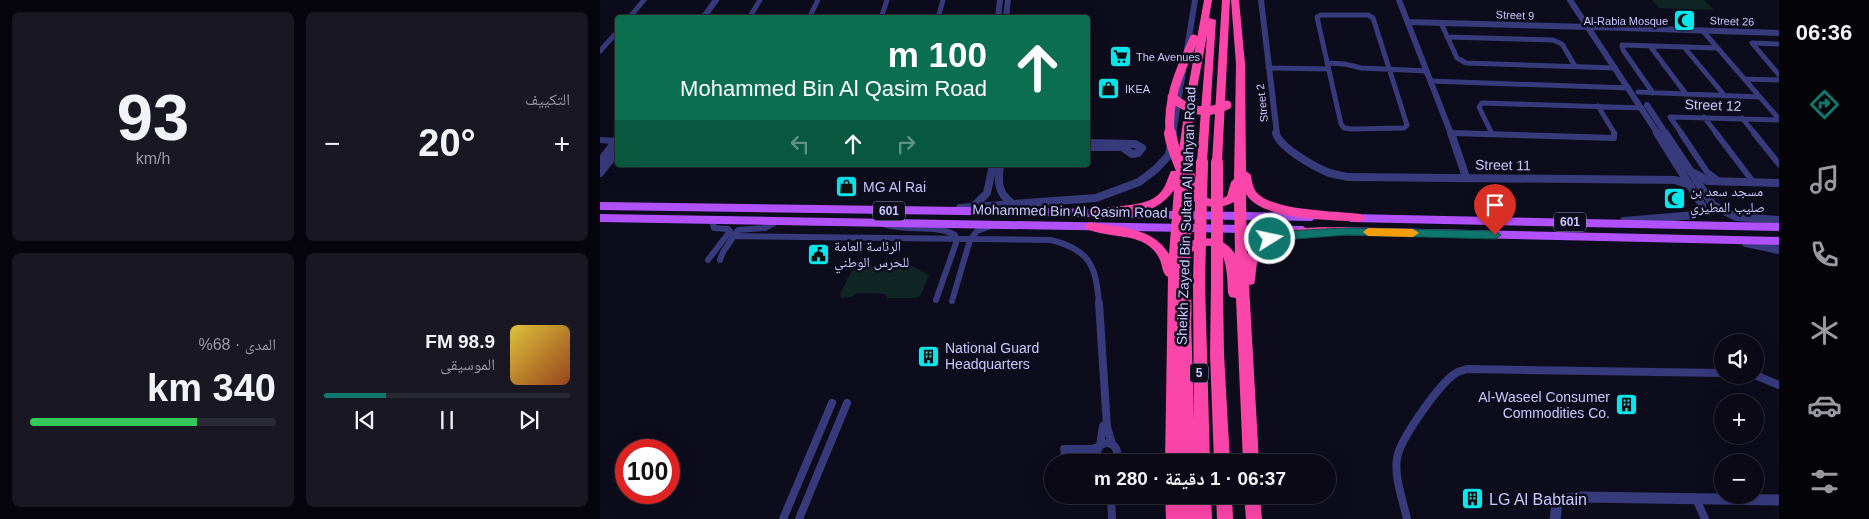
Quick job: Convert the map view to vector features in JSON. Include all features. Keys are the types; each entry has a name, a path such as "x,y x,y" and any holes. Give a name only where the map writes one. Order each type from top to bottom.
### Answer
{"highway":[{"path":"1173,454 1178,313 1186,183 1170,135 1168,120 1176,77 1194,39 1200,0"},
{"path":"1093,213 1140,209 1162,200 1171,189 1182,147 1208,0"},
{"name":"Sheikh Zayed Bin Sultan Al Nahyan Road","path":"1202,454 1199,283 1202,162 1214,0"},
{"name":"5","path":"1222,454 1217,354 1217,162 1226,0"},
{"path":"1172,97 1182,106 1194,111 1209,111 1227,104 1232,97 1235,0"},
{"path":"1235,0 1241,41 1241,223 1250,454"},
{"path":"1240,120 1245,181 1249,192 1257,200 1275,209 1360,218"},
{"path":"1182,147 1193,191 1196,197 1202,201 1220,204 1232,198 1236,191 1240,171"},
{"path":"1182,147 1174,272 1187,454"},
{"path":"1090,226 1141,236 1156,243 1162,249 1168,263 1178,313"},
{"path":"1244,342 1251,261 1257,248 1270,239 1283,236 1347,232"},
{"path":"1174,272 1179,259 1189,248 1205,243 1225,248 1230,254 1232,262 1237,306 1244,342"},
{"path":"1174,504 1174,519"},
{"path":"1188,504 1189,519"},
{"path":"1203,504 1204,519"},
{"path":"1224,504 1225,519"},
{"path":"1253,504 1254,519"}],"main road":[{"name":"Mohammed Bin Al Qasim Road","path":"600,205 956,213 1093,213 1178,222"},
{"path":"743,221 760,217 823,218 829,214 826,210"},
{"path":"862,223 859,222 859,219 866,216 924,216 956,213"},
{"name":"Mohammed Bin Al Qasim Road","path":"600,218 862,223 950,232 991,226 1090,226 1178,222 1241,223 1360,218 1779,227"},
{"path":"600,223 624,219"},
{"name":"Mohammed Bin Al Qasim Road","path":"1241,223 1347,232 1779,241"}],"street":[{"path":"632,15 644,0"},
{"path":"705,15 716,0"},
{"path":"712,15 723,0"},
{"path":"752,15 760,0"},
{"path":"810,15 818,0"},
{"path":"882,15 887,0"},
{"path":"939,15 943,0"},
{"path":"998,15 1000,0"},
{"path":"1006,15 1008,0"},
{"path":"889,211 906,208 970,208 1012,203 1083,199 1106,195 1139,182 1165,160 1170,152 1194,0"},
{"name":"Street 2","path":"1261,0 1277,138 1287,148 1332,174"},
{"path":"1399,0 1451,133 1466,177"},
{"path":"1571,0 1578,4 1642,108 1698,189 1713,205 1732,216 1779,220"},
{"path":"1369,15 1373,18 1407,125 1403,129 1351,129 1342,126 1328,66 1318,16 1369,15"},
{"name":"Street 9","path":"1408,22 1592,27"},
{"path":"1441,23 1457,58 1466,63 1616,68"},
{"path":"1592,27 1638,92 1698,189 1703,210 1696,215 1608,222"},
{"name":"Street 26","path":"1592,27 1779,32"},
{"path":"1702,30 1779,119"},
{"path":"600,51 615,34"},
{"name":"Street 9","path":"1447,37 1554,40 1562,44 1575,66"},
{"path":"1779,44 1753,42 1752,44 1779,75"},
{"path":"1653,93 1620,47 1625,45 1717,48"},
{"path":"1650,46 1686,94"},
{"path":"1684,47 1725,96"},
{"path":"1268,68 1345,64 1361,68 1426,69"},
{"path":"1744,79 1779,80"},
{"path":"1430,81 1629,88"},
{"path":"1638,92 1760,97"},
{"path":"1492,134 1479,107 1482,103 1642,108"},
{"path":"1451,133 1614,138 1615,134 1598,106"},
{"name":"Street 12","path":"1722,181 1714,179 1707,172 1670,117 1779,119"},
{"path":"1704,117 1754,183"},
{"path":"1742,118 1779,164"},
{"path":"600,140 615,139"},
{"path":"600,162 615,140"},
{"path":"1136,144 1142,148 1140,152 1132,154 1122,147 1090,145 1136,144"},
{"path":"600,174 615,154"},
{"path":"970,208 982,201 990,191 993,167"},
{"path":"1000,167 998,187 1002,196 1012,203"},
{"path":"1675,180 1686,171"},
{"path":"1686,171 1708,181 1779,183"},
{"name":"Street 11","path":"1332,174 1348,177 1675,180 1698,189"},
{"path":"1698,189 1708,181"},
{"path":"712,220 714,228 730,230 730,236 720,260"},
{"path":"708,260 730,236 740,230 765,228 776,222"},
{"path":"952,301 965,254 972,240 977,232 991,226"},
{"path":"730,236 950,232 972,240 1047,241 1077,252 1090,263 1096,278 1106,427 1112,444 1117,451 1116,454"},
{"path":"936,300 952,253 950,232"},
{"path":"1731,240 1779,250"},
{"path":"1077,252 1087,264 1093,279 1103,428 1097,454"},
{"path":"952,253 965,254"},
{"path":"1407,519 1397,465 1400,445 1456,373 1468,369 1714,373"},
{"path":"1764,378 1779,385"},
{"path":"783,519 832,403"},
{"path":"799,519 847,403"},
{"path":"1074,454 1064,452 1090,449 1106,443 1112,444"},
{"path":"1555,519 1557,504 1566,499 1581,497 1779,500"},
{"path":"1696,499 1705,519"},
{"path":"790,502 806,502"},
{"path":"1108,519 1109,504"},
{"path":"1110,504 1112,519"}],"green space":[{"path":"1652,0 1704,0 1714,10 1659,8"},
{"path":"860,265 912,266 929,275 920,296 916,298 887,298 885,294 857,293 851,297 841,298 840,294 851,272"}],"slow traffic":[{"path":"1368,232 1413,233"}],"place":[{"name":"Al-Rabia Mosque","path":"1684,21"},
{"name":"The Avenues","path":"1120,57"},
{"name":"IKEA","path":"1109,89"},
{"name":"MG Al Rai","path":"847,187"},
{"name":"مسجد سعد بن صليب المطيري","path":"1674,199"},
{"name":"الرئاسة العامة للحرس الوطني","path":"818,254"},
{"name":"National Guard Headquarters","path":"929,356"},
{"name":"Al-Waseel Consumer Commodities Co.","path":"1626,405"},
{"name":"LG Al Babtain","path":"1473,499"}],"route":[{"path":"1270,239 1283,236 1347,232 1495,235"}]}
